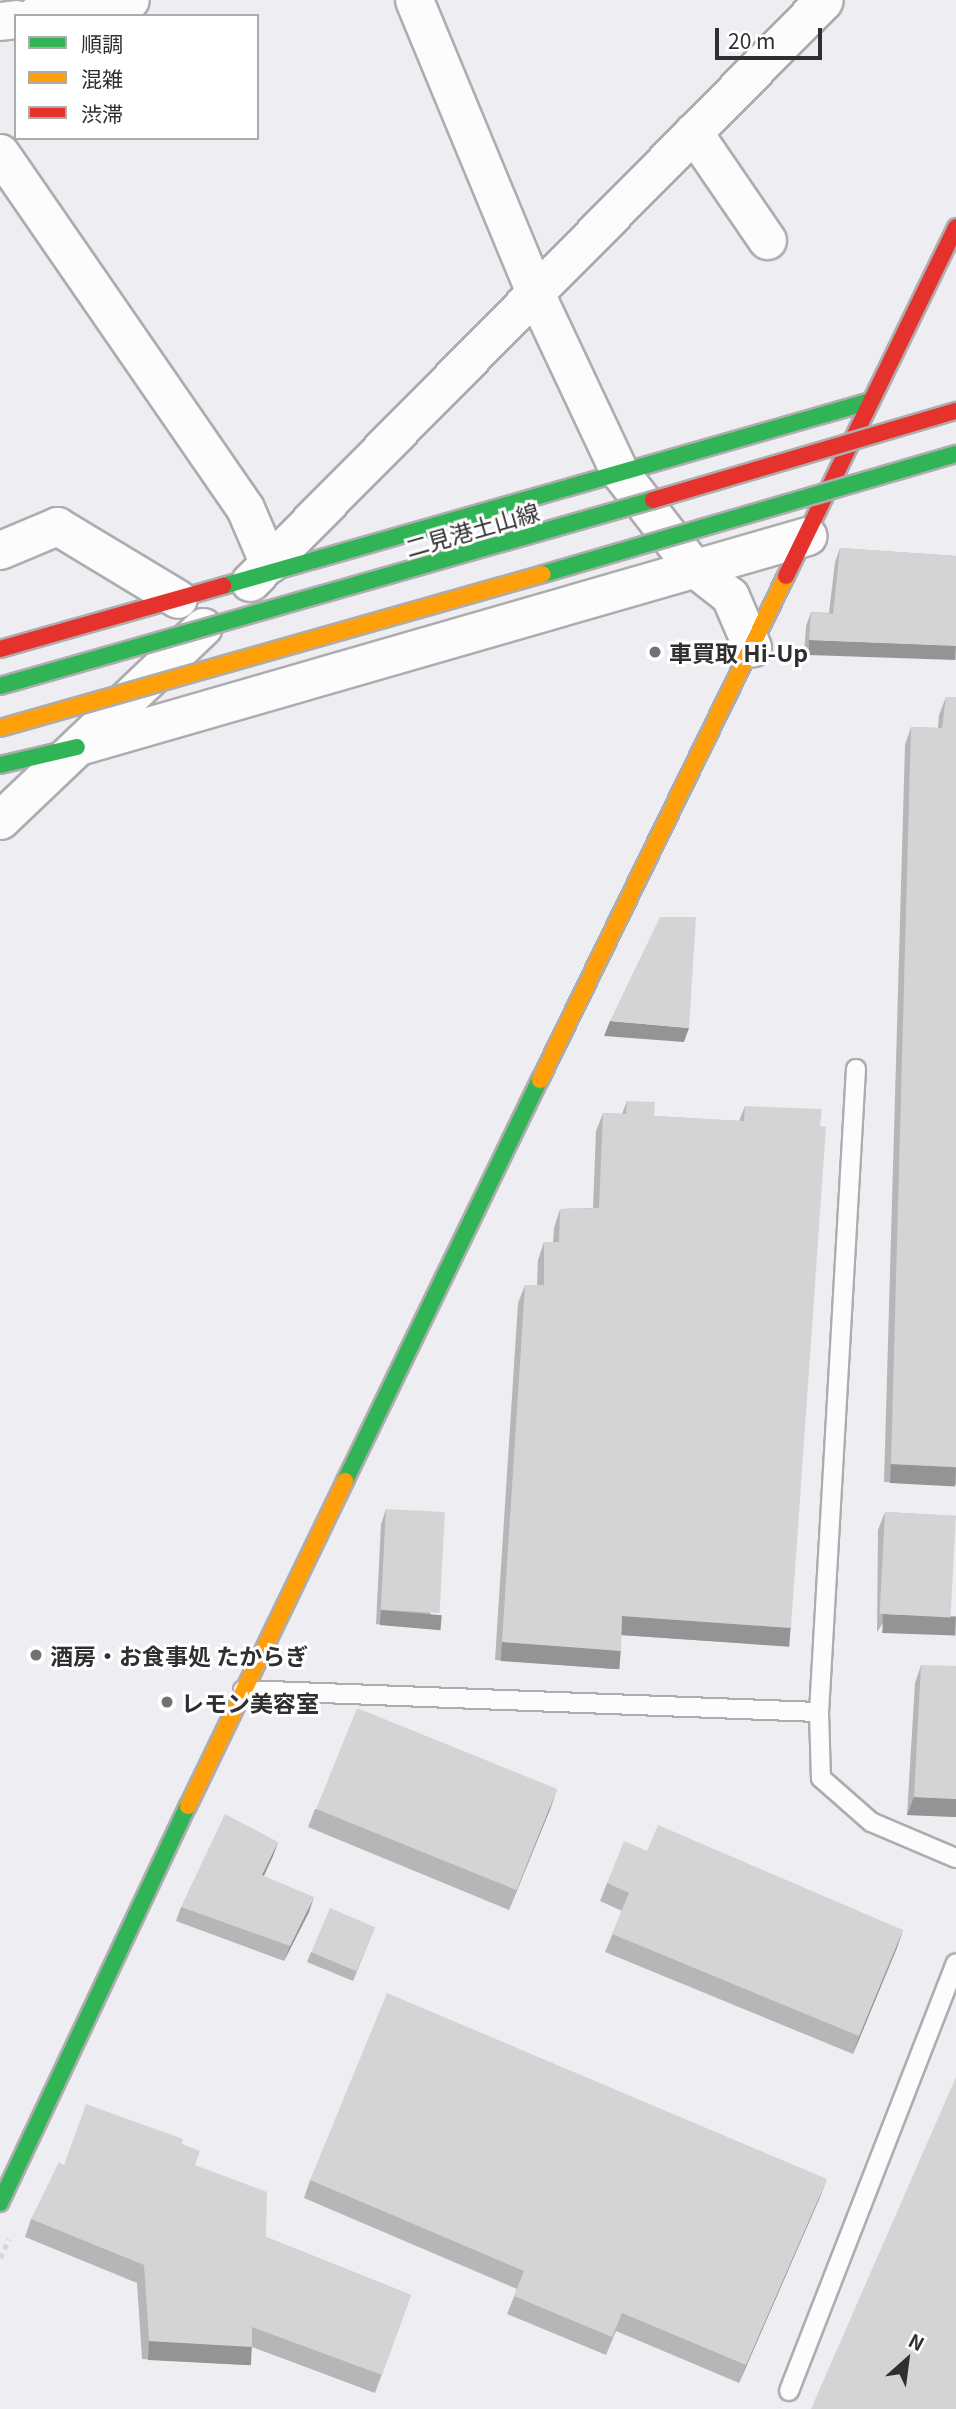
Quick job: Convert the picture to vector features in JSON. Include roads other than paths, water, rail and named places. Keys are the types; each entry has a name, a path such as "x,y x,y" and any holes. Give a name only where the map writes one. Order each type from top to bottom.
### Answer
{"main road":[{"path":"0,2203 243,1690 956,227"},
{"path":"0,649 178,599 262,571 871,401"},
{"name":"二見港土山線","path":"0,686 269,613 956,411"},
{"path":"0,728 216,670 956,454"},
{"path":"0,765 77,747"}],"street":[{"path":"46,14 130,0"},
{"path":"414,0 536,295 619,471 693,567 730,596 752,647"},
{"path":"0,820 262,571 824,0"},
{"path":"693,132 767,240"},
{"path":"0,153 245,508 262,571"},
{"path":"0,550 57,526 178,599"},
{"path":"77,747 807,536"}],"lane":[{"path":"856,1069 819,1712 821,1778 871,1822 956,1858"},
{"path":"243,1690 819,1712"},
{"path":"789,2391 956,1963"}],"place":[{"name":"車買取 Hi-Up","path":"655,652"},
{"name":"酒房・お食事処 たからぎ","path":"36,1655"},
{"name":"レモン美容室","path":"167,1702"}]}
